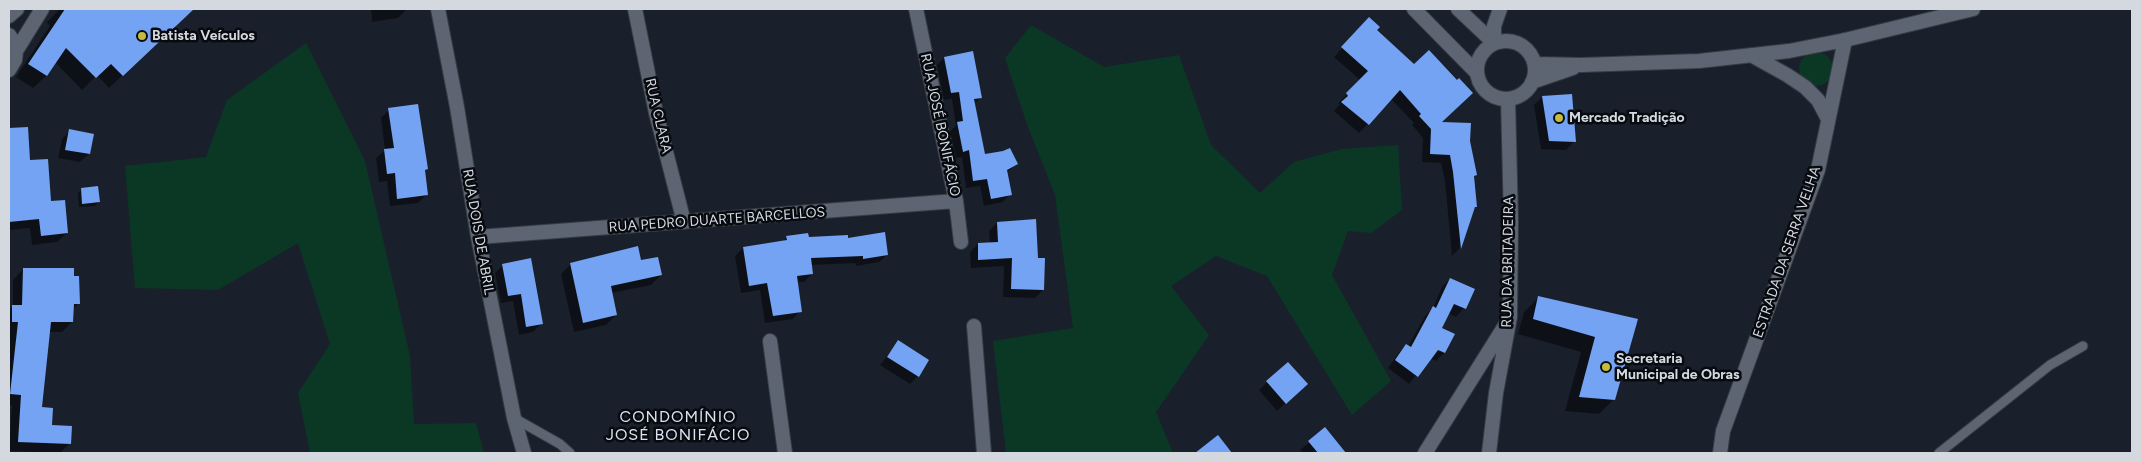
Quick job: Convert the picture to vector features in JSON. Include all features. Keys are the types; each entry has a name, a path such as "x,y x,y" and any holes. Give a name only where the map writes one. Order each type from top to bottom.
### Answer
{"street":[{"path":"9,16 17,9"},
{"path":"9,70 15,60 16,50 42,9"},
{"name":"RUA DOIS DE ABRIL","path":"438,9 457,107 478,237 514,418 524,453"},
{"name":"RUA CLARA","path":"635,9 656,113 684,222"},
{"name":"RUA JOSÉ BONIFÁCIO","path":"916,9 956,201 961,242"},
{"path":"1414,9 1476,72 1484,88 1492,94 1508,99 1527,90 1535,74 1535,64 1532,56 1519,43 1510,41 1494,44 1484,52 1476,72"},
{"path":"1458,9 1494,44"},
{"path":"1494,44 1494,26 1500,9"},
{"path":"1535,64 1581,65 1699,61 1789,51 1845,40 1973,9"},
{"path":"9,35 16,50"},
{"name":"ESTRADA DA SERRA VELHA","path":"1720,453 1723,431 1818,170 1845,40"},
{"path":"1750,55 1805,87 1818,100 1828,119"},
{"path":"1532,82 1581,65"},
{"name":"RUA DA BRITADEIRA","path":"1489,453 1496,393 1510,317 1511,221 1508,99"},
{"name":"RUA PEDRO DUARTE BARCELLOS","path":"478,237 956,201"},
{"path":"1425,453 1510,317"},
{"path":"974,326 984,453"},
{"path":"770,341 785,453"}],"lane":[{"path":"1939,453 2050,365 2082,346"},
{"path":"514,418 560,444 570,453"}],"green space":[{"path":"1031,25 1104,67 1179,55 1211,145 1260,193 1294,162 1342,149 1398,145 1402,210 1371,233 1348,231 1332,275 1391,381 1352,415 1267,276 1216,256 1171,286 1209,335 1156,412 1173,453 1006,453 993,341 1073,328 1055,195 1028,127 1005,58"},
{"path":"306,43 365,161 410,356 414,424 476,423 484,453 310,453 298,393 330,344 298,243 218,290 135,288 125,166 206,157 227,100"},
{"path":"1816,52 1828,57 1833,69 1828,81 1816,86 1804,81 1799,69 1804,57"}],"building":[{"path":"65,9 194,9 123,76 111,64 96,78 66,48 47,76 28,64"},
{"path":"1369,17 1380,27 1377,30 1414,64 1429,50 1457,80 1459,78 1473,93 1442,122 1471,123 1470,141 1477,175 1474,176 1477,207 1475,207 1461,249 1450,155 1430,154 1431,129 1419,116 1421,114 1400,90 1369,125 1341,102 1348,96 1346,93 1368,71 1341,47"},
{"path":"973,51 982,98 974,99 985,154 1010,148 1018,164 1007,170 1012,195 991,199 987,179 973,181 969,150 963,152 957,122 963,121 959,92 951,93 944,57"},
{"name":"Mercado Tradição","path":"1572,94 1576,142 1549,141 1542,96"},
{"path":"418,104 428,169 425,170 428,195 397,199 395,173 387,174 384,149 394,148 388,108"},
{"path":"28,127 30,160 48,159 51,201 65,200 68,233 41,236 39,219 9,222 9,128"},
{"path":"69,129 94,134 90,154 65,150"},
{"path":"98,186 100,202 82,204 81,188"},
{"path":"1036,219 1038,258 1045,258 1044,290 1011,289 1012,258 978,260 978,243 998,242 997,222"},
{"path":"885,232 888,255 863,259 863,256 811,258 813,274 797,276 802,312 773,316 767,283 749,286 743,247 787,240 786,236 808,233 809,237 848,235 848,238"},
{"path":"638,246 641,260 658,257 662,275 611,286 617,315 583,323 570,263"},
{"path":"531,258 543,324 526,327 521,294 508,296 502,264"},
{"path":"23,268 74,268 74,276 79,276 80,304 74,304 73,322 51,322 42,407 53,408 52,425 72,426 71,444 18,442 21,395 10,394 18,322 12,322 12,305 22,305"},
{"path":"1450,278 1475,289 1466,309 1454,304 1442,328 1455,334 1445,353 1438,350 1418,377 1395,360 1406,344 1411,347 1433,306 1436,308"},
{"name":"Secretaria Municipal de Obras","path":"1538,296 1638,319 1615,400 1579,397 1595,337 1533,319"},
{"path":"898,340 929,360 919,377 887,357"},
{"path":"1288,362 1308,384 1286,404 1266,381"},
{"path":"1325,427 1346,453 1318,453 1308,441"},
{"path":"1218,435 1232,453 1195,453"}],"place":[{"name":"Batista Veículos","path":"142,36"},
{"name":"Mercado Tradição","path":"1559,118"},
{"name":"Secretaria Municipal de Obras","path":"1606,367"}],"district":[{"name":"CONDOMÍNIO JOSÉ BONIFÁCIO","path":"678,426"}]}
